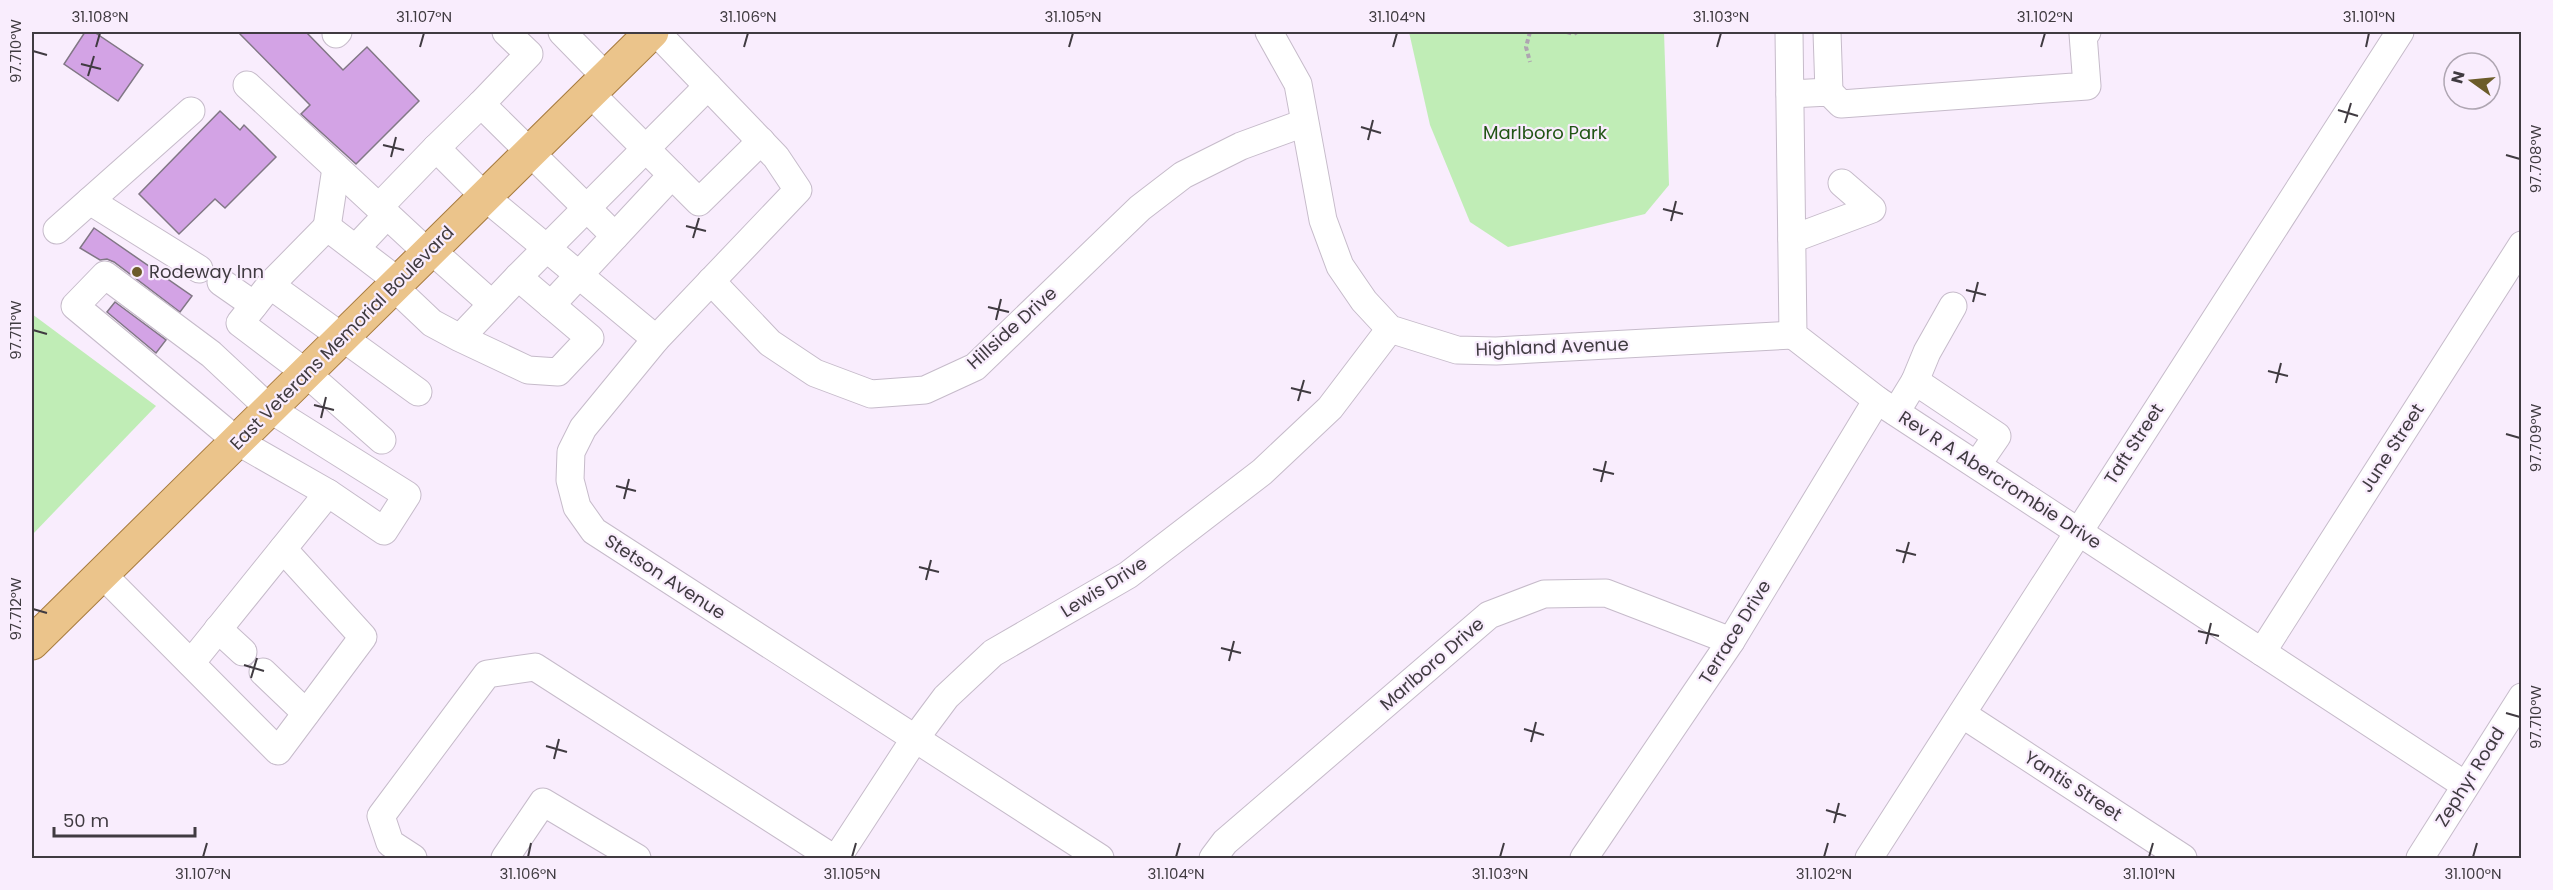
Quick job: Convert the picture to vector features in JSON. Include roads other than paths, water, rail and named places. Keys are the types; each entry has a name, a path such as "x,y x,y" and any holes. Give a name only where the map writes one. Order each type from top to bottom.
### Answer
{"main road":[{"name":"East Veterans Memorial Boulevard","path":"32,643 654,32"}],"street":[{"path":"356,248 383,211 436,148 529,54 506,32"},
{"path":"562,32 645,149 699,202 761,141 654,32"},
{"name":"Highland Avenue","path":"1269,32 1298,84 1323,220 1340,266 1364,301 1390,329 1456,350 1496,351 1793,335"},
{"path":"1789,32 1793,335"},
{"path":"1827,32 1829,92 1841,104 2086,86 2083,34 2087,32"},
{"name":"Taft Street","path":"1869,858 2400,32"},
{"path":"247,85 383,211 492,304"},
{"path":"460,338 708,86"},
{"path":"1790,94 1829,92"},
{"path":"481,104 615,236"},
{"path":"57,230 191,111"},
{"name":"Hillside Drive","path":"711,281 770,342 815,374 871,393 925,390 975,367 1140,208 1183,175 1241,146 1304,123"},
{"name":"Stetson Avenue","path":"761,141 776,157 798,190 656,339 583,428 571,452 570,480 577,507 594,531 914,740 1100,858"},
{"path":"436,148 485,197 656,339"},
{"path":"211,354 254,304 327,227 336,168"},
{"path":"551,305 672,176"},
{"path":"1792,239 1872,209 1842,183"},
{"path":"90,201 254,304 342,338 418,392"},
{"path":"327,227 356,248 397,284 432,323 528,370 558,372 590,338 622,310"},
{"name":"June Street","path":"2262,652 2522,245"},
{"path":"105,275 211,354 270,409 407,495 384,531 334,497 237,441 75,306 105,275"},
{"path":"518,277 590,338"},
{"path":"254,304 306,374 382,441"},
{"name":"Terrace Drive","path":"1584,858 1886,406 1915,381 1927,352 1953,306"},
{"name":"Lewis Drive","path":"835,858 914,740 946,697 993,653 1128,575 1262,472 1330,408 1390,329"},
{"name":"Rev R A Abercrombie Drive","path":"1793,335 1886,406 2079,530 2465,785"},
{"path":"1915,381 1997,436 1977,465"},
{"path":"191,663 283,549 362,467"},
{"path":"102,574 278,751 363,637 283,549"},
{"name":"Marlboro Drive","path":"1214,858 1225,842 1489,615 1544,594 1606,593 1731,641"},
{"path":"218,629 243,652"},
{"path":"413,858 390,843 381,816 487,674 535,667 835,858"},
{"path":"263,672 306,713"},
{"name":"Zephyr Road","path":"2420,858 2522,697"},
{"name":"Yantis Street","path":"1962,714 2183,858"},
{"path":"505,858 543,802 636,858"}],"place":[{"name":"Rodeway Inn","path":"137,272"}],"park label":[{"name":"Marlboro Park","path":"1545,133"}]}
